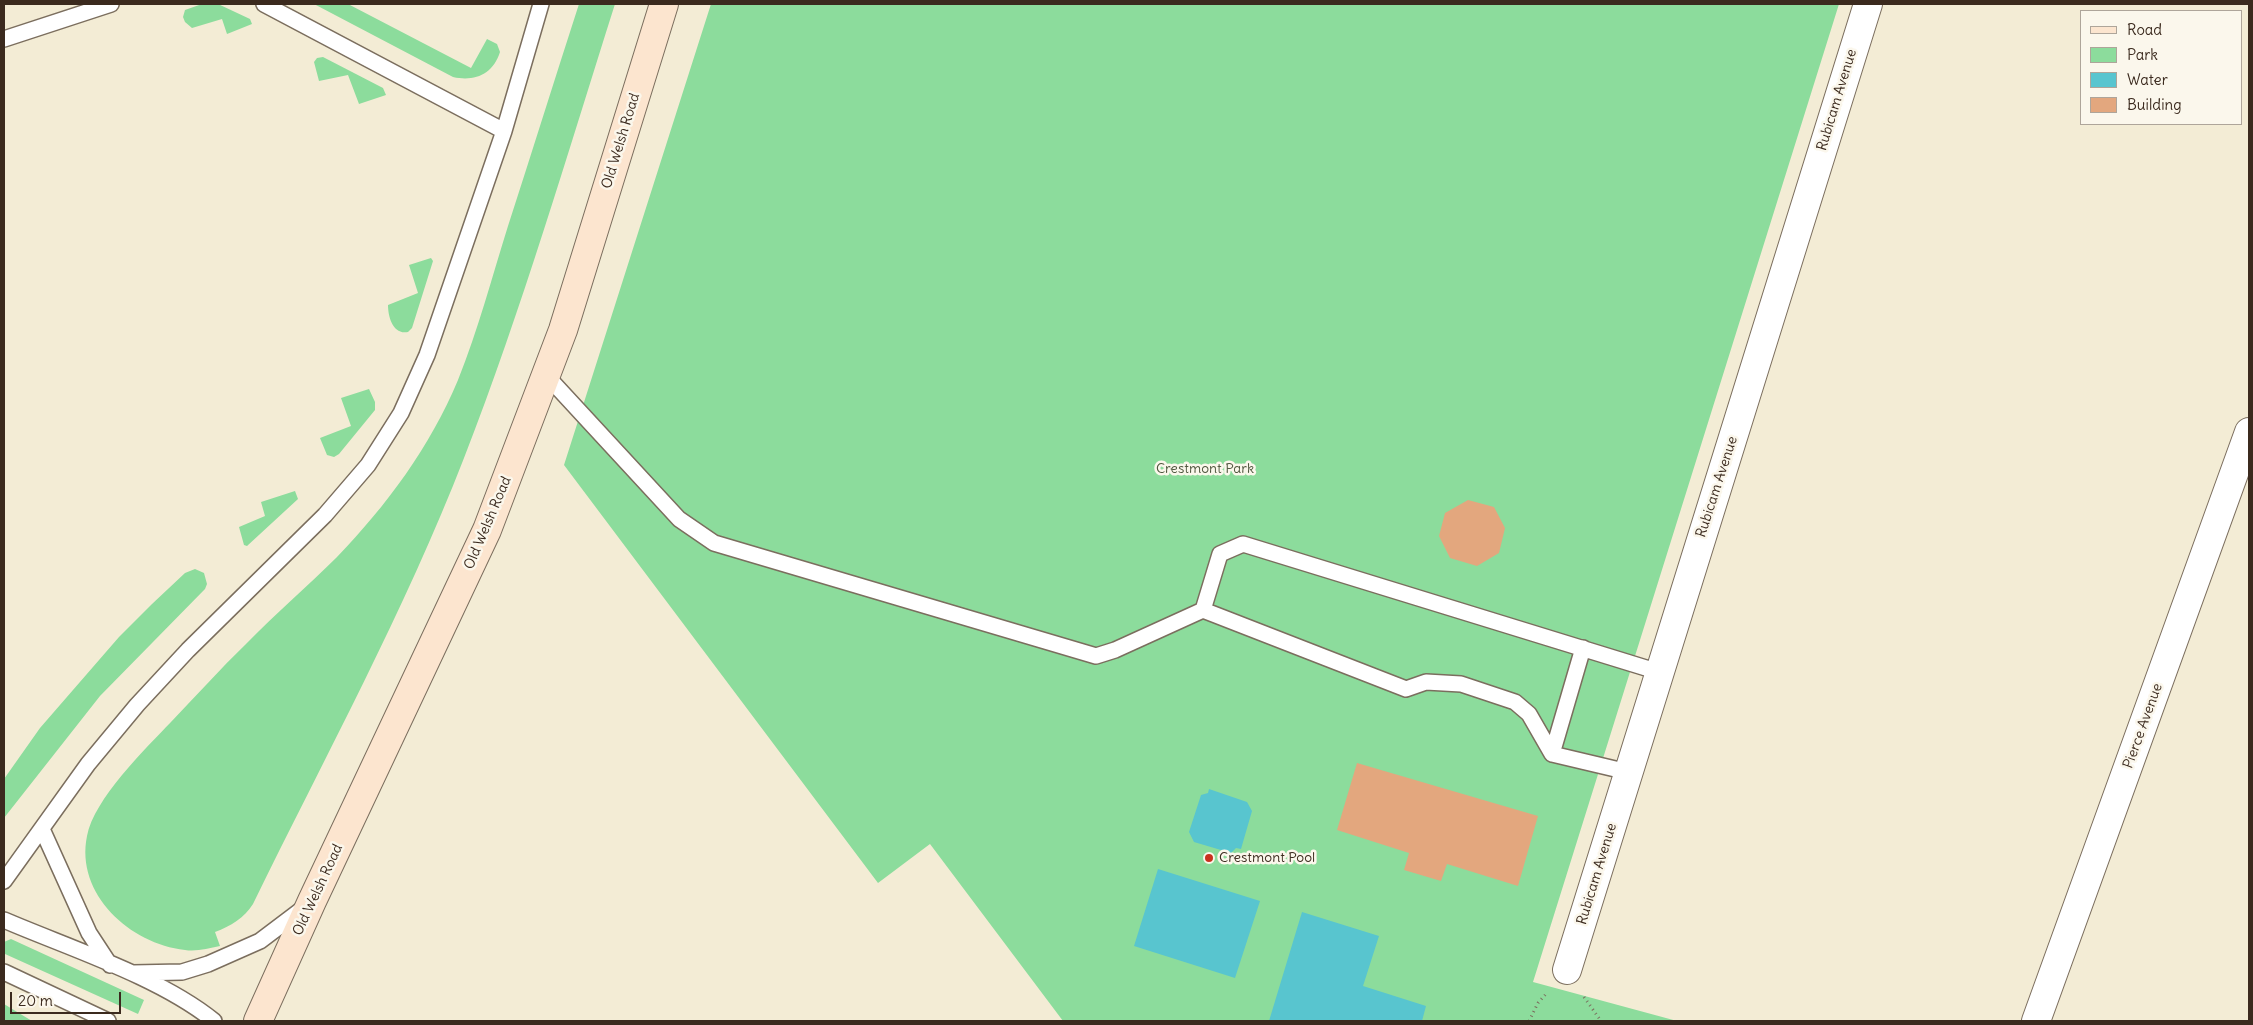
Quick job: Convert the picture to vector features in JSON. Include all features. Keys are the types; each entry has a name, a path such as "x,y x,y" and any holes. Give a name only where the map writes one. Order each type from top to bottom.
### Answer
{"street":[{"name":"Old Welsh Road","path":"258,1021 312,901 487,530 566,321 664,4"},
{"name":"Rubicam Avenue","path":"1567,970 1868,4"},
{"name":"Pierce Avenue","path":"2036,1021 2249,432"}],"lane":[{"path":"4,39 111,4"},
{"path":"264,4 504,132"},
{"path":"4,881 88,764 137,705 188,650 325,515 368,465 401,413 427,355 504,132 541,4"},
{"path":"546,375 679,519 714,542 1096,656 1115,650 1203,610 1406,689 1426,682 1461,684 1515,702 1529,714 1552,754 1628,772"},
{"path":"1203,610 1220,554 1243,544 1659,672"},
{"path":"1552,754 1583,648"},
{"path":"42,829 89,933 110,965"},
{"path":"128,972 182,972 208,964 260,941 312,901"},
{"path":"4,920 128,972 189,1002 214,1021"},
{"path":"4,972 93,1018 108,1021"}],"green space":[{"path":"202,4 218,4 250,19 252,24 227,34 222,19 192,28 185,22 183,17 185,10"},
{"path":"314,4 348,4 471,68 487,39 497,44 500,52 493,66 482,75 469,78 453,77"},
{"path":"579,4 615,4 543,232 485,402 441,515 390,627 253,904 246,913 237,921 215,932 220,946 185,950 165,946 145,938 127,927 111,913 98,896 90,877 86,857 87,836 99,806 135,760 236,653 337,557 390,496 421,452 447,405 472,342"},
{"name":"Crestmont Park","path":"711,4 1839,4 1533,982 1677,1021 1063,1021 930,844 878,883 564,465"},
{"path":"323,57 383,88 386,95 359,104 348,75 319,81 314,62 317,58"},
{"path":"431,258 433,261 412,328 408,332 399,331 390,320 388,305 418,293 409,265"},
{"path":"369,389 375,402 375,410 339,454 334,457 327,455 320,438 351,426 341,398"},
{"path":"295,491 298,499 247,546 244,545 239,527 265,516 261,502"},
{"path":"195,569 204,573 207,584 205,589 100,696 4,818 4,779 40,728 119,637 185,573"},
{"path":"11,939 144,1000 138,1014 5,954 4,942"},
{"path":"4,1004 32,1021 4,1021"}],"water":[{"path":"1209,789 1247,802 1252,811 1241,849 1236,848 1231,853 1194,842 1189,832 1201,795 1208,793"},
{"path":"1158,869 1260,901 1235,978 1134,946"},
{"path":"1302,912 1379,936 1363,986 1426,1006 1422,1021 1269,1021"}],"building":[{"path":"1468,500 1494,507 1505,528 1499,553 1477,566 1450,558 1439,536 1445,513"},
{"path":"1357,763 1538,816 1518,886 1447,864 1441,881 1404,870 1409,853 1337,830"}],"place":[{"name":"Crestmont Pool","path":"1209,858"}]}
